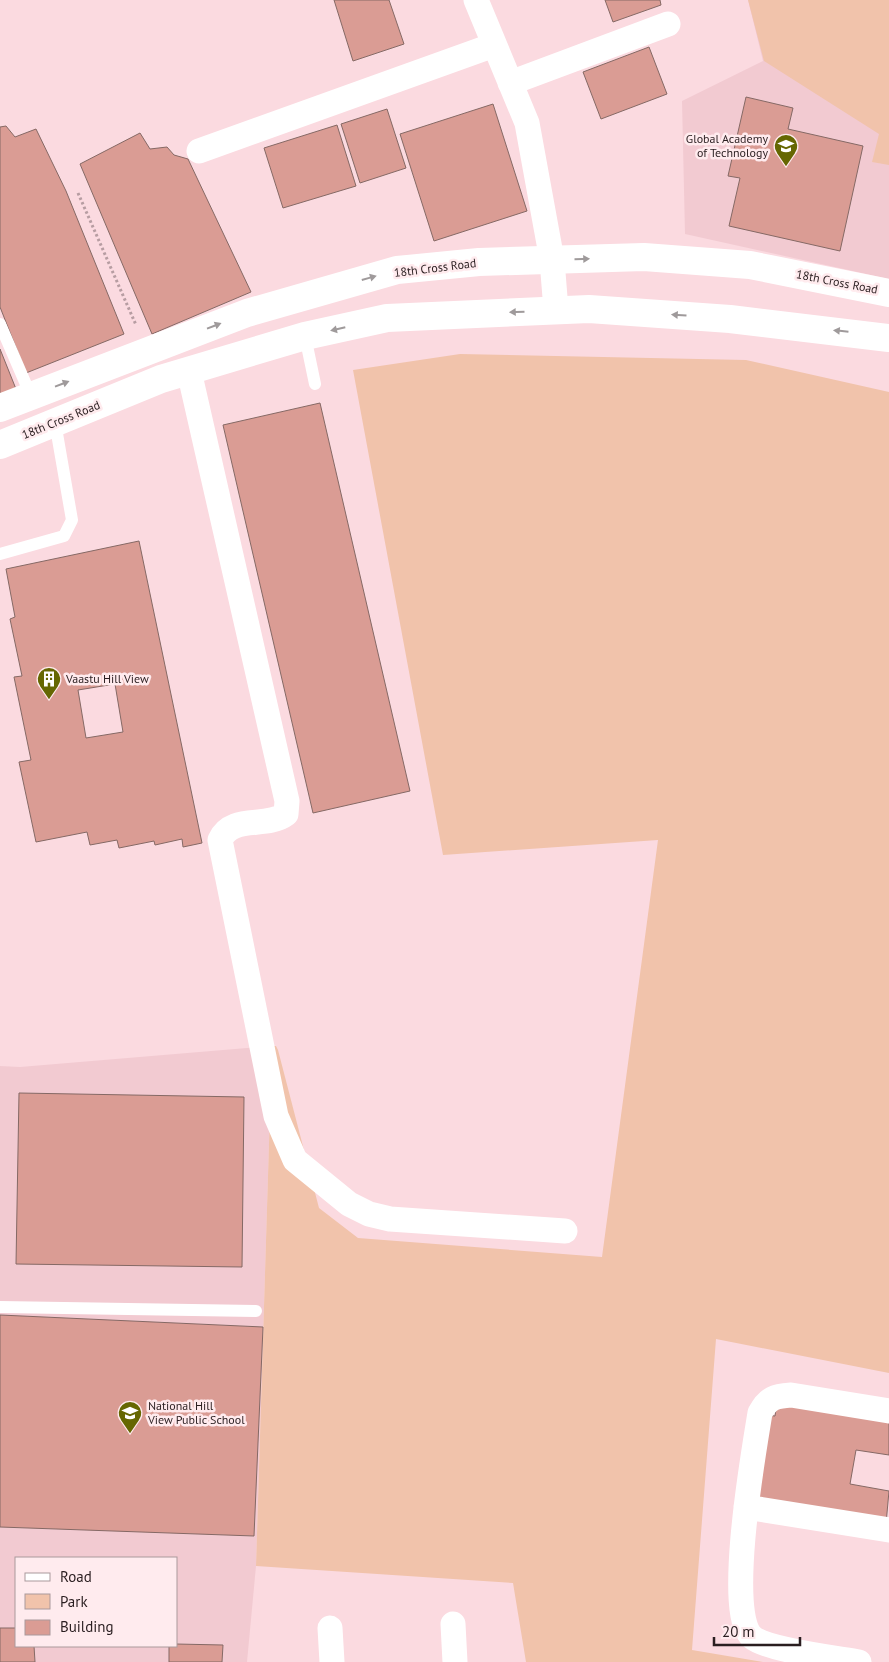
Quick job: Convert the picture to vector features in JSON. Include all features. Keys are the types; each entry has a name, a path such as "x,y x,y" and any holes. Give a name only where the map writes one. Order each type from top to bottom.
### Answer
{"street":[{"path":"476,0 527,123 552,260 556,310"},
{"path":"510,84 668,24"},
{"path":"199,151 494,45"},
{"name":"18th Cross Road","path":"0,408 247,313 397,270 479,262 644,257 750,265 889,293"},
{"name":"18th Cross Road","path":"0,445 161,379 305,336 387,318 589,309 730,318 889,338"},
{"path":"189,371 287,801 286,814 278,820 238,824 224,830 220,840 276,1116 286,1142 295,1160 349,1204 370,1214 390,1219 565,1232"},
{"path":"859,1662 766,1645 751,1637 742,1616 740,1598 746,1507 760,1413 766,1402 777,1396 791,1395 889,1410"},
{"path":"746,1507 889,1530"},
{"path":"453,1624 455,1662"},
{"path":"330,1628 332,1662"}],"lane":[{"path":"0,324 31,396"},
{"path":"305,336 315,384"},
{"path":"0,554 64,536 72,520 55,422"},
{"path":"0,1307 256,1311"}],"path":[{"path":"78,194 147,351"}],"shaded area":[{"name":"Global Academy of Technology","path":"748,0 889,0 889,279 685,234 682,101 763,61"},
{"name":"National Hill View Public School","path":"272,1046 256,1566 247,1662 0,1662 0,1066 20,1067"}],"green space":[{"path":"748,0 889,0 889,165 872,162 879,134 764,61"},
{"path":"460,354 746,360 889,392 889,1373 716,1339 692,1650 763,1662 526,1662 513,1583 256,1566 272,1046 276,1046 278,1050 319,1208 358,1238 602,1257 658,840 443,855 353,370"}],"building":[{"path":"334,0 389,0 404,44 353,61"},
{"path":"605,0 660,0 661,5 613,22"},
{"path":"649,47 667,94 601,119 583,72"},
{"path":"746,97 793,108 788,129 863,146 840,251 729,226 740,178 728,176"},
{"path":"493,104 527,211 434,241 400,134"},
{"path":"387,109 406,168 360,183 341,124"},
{"path":"337,125 356,186 283,208 264,148"},
{"path":"6,126 15,137 36,129 66,191 124,334 26,373 0,307 0,127"},
{"path":"140,133 150,149 167,147 174,155 188,159 251,292 152,334 80,164"},
{"path":"0,349 16,389 0,395"},
{"path":"320,403 410,791 313,813 223,425"},
{"name":"Vaastu Hill View","path":"139,541 202,843 183,847 182,839 155,845 154,841 119,848 117,840 90,845 87,832 36,842 19,762 31,760 14,677 22,676 10,619 15,617 6,569","holes":["115,684 123,732 86,738 78,690"]},
{"path":"19,1093 244,1097 242,1267 16,1264"},
{"path":"0,1315 263,1327 254,1536 0,1527"},
{"path":"777,1403 889,1421 889,1455 856,1450 850,1484 889,1491 886,1524 750,1503 764,1415 775,1416"},
{"path":"0,1628 15,1628 15,1647 34,1647 35,1662 0,1662"},
{"path":"178,1644 223,1645 222,1662 169,1662 169,1647 178,1647"}],"place":[{"name":"Global Academy of Technology","path":"786,167"},
{"name":"Vaastu Hill View","path":"49,700"},
{"name":"National Hill View Public School","path":"130,1434"}]}
